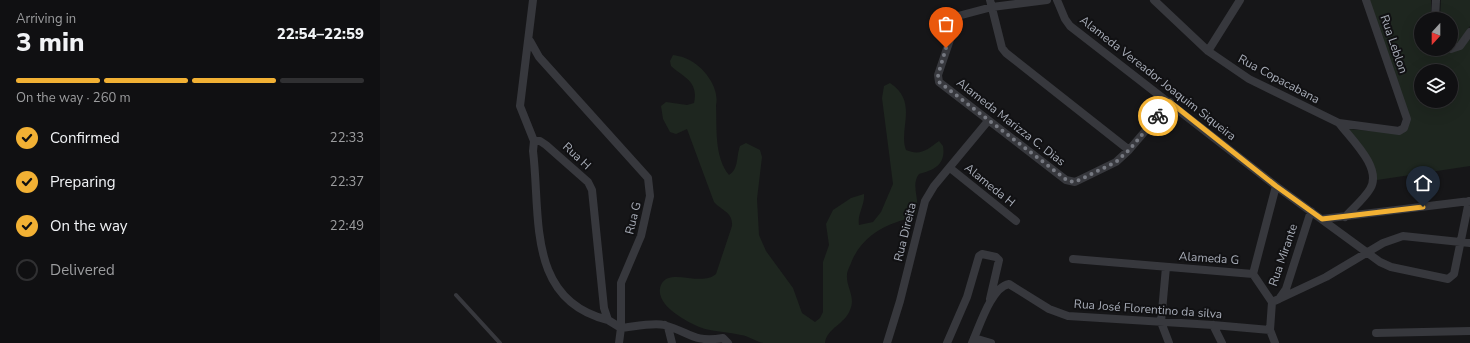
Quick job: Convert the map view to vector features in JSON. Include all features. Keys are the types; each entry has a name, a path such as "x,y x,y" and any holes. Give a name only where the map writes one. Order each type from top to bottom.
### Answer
{"street":[{"path":"534,0 530,41 520,106 534,141 533,151 538,216 546,268 553,282 568,301 592,316 608,320 621,328 665,325 692,338 708,340 723,338 728,343"},
{"path":"1047,0 991,4 1002,48 1006,53 1129,150 1170,102"},
{"name":"Alameda Vereador Joaquim Siqueira","path":"1057,0 1065,19 1070,26 1170,102 1276,186 1380,262 1391,267 1448,279 1454,274 1461,241"},
{"name":"Rua Copacabana","path":"1154,0 1208,51 1249,79 1339,123 1399,131 1404,128 1406,119"},
{"path":"1208,51 1240,0"},
{"name":"Rua Leblon","path":"1366,0 1406,119"},
{"path":"1435,12 1436,0"},
{"name":"Alameda Marizza C. Dias","path":"991,4 958,16 937,79 988,121 1066,180 1071,182 1107,168 1129,150"},
{"path":"1458,47 1470,32"},
{"name":"Rua G","path":"530,41 539,57 648,178 650,196 641,236 620,282 621,328"},
{"name":"Rua Direita","path":"887,343 900,301 925,201 934,186 988,121"},
{"path":"1339,123 1369,162 1374,176 1370,189 1346,217"},
{"name":"Rua H","path":"534,141 540,141 546,144 588,182 592,190 603,300 608,320"},
{"name":"Alameda H","path":"950,168 1016,221"},
{"name":"Alameda G","path":"1073,259 1253,274 1276,186"},
{"path":"1322,219 1470,201 1461,241"},
{"name":"Rua Mirante","path":"1276,300 1286,289 1311,211"},
{"path":"1276,300 1326,277 1383,243 1403,236 1470,243"},
{"path":"947,343 967,297 979,256 982,254 996,257 999,260 989,303"},
{"path":"1166,267 1161,322 1169,343"},
{"path":"1253,274 1276,300"},
{"name":"Rua José Florentino da silva","path":"973,340 989,303 1000,288 1009,284 1059,314 1068,316 1270,330"},
{"path":"1275,343 1270,330 1276,300"},
{"path":"665,325 668,327 672,343"},
{"path":"1213,325 1222,343"},
{"path":"619,343 621,328"},
{"path":"1376,333 1470,331"},
{"path":"973,340 991,343"}],"lane":[{"path":"456,295 500,343"}],"shaded area":[{"path":"1369,0 1431,0 1431,12 1414,12 1414,56 1458,56 1458,46 1470,39 1470,166 1377,180 1346,129 1400,133 1408,124"},
{"path":"1441,0 1470,0 1470,26 1458,44 1458,12 1440,12"},
{"path":"673,55 684,57 698,65 712,84 717,98 717,142 721,160 729,175 736,166 740,146 746,143 760,150 762,157 757,199 759,235 766,251 793,288 802,313 815,322 820,318 823,312 823,262 829,245 826,224 833,210 851,198 864,194 859,217 859,225 873,222 881,212 893,184 882,98 884,86 890,83 899,90 904,99 906,116 904,142 906,150 911,152 923,151 939,141 943,146 943,157 941,162 934,168 919,174 916,179 916,214 882,228 869,237 854,255 847,275 852,305 848,315 829,333 825,343 764,343 732,333 705,329 690,323 673,312 662,298 660,291 662,283 666,279 679,277 703,279 710,278 716,274 732,226 732,221 729,215 714,202 687,129 676,134 670,132 663,119 661,106 666,102 687,105 694,103 694,89 689,80 671,66 670,61"}],"way so far":[{"path":"946,48 937,79 939,82 988,121 1066,180 1071,182 1075,182 1090,176 1116,162 1129,150 1158,116"}],"route":[{"path":"1158,116 1170,102 1276,186 1322,219 1423,207"}]}
